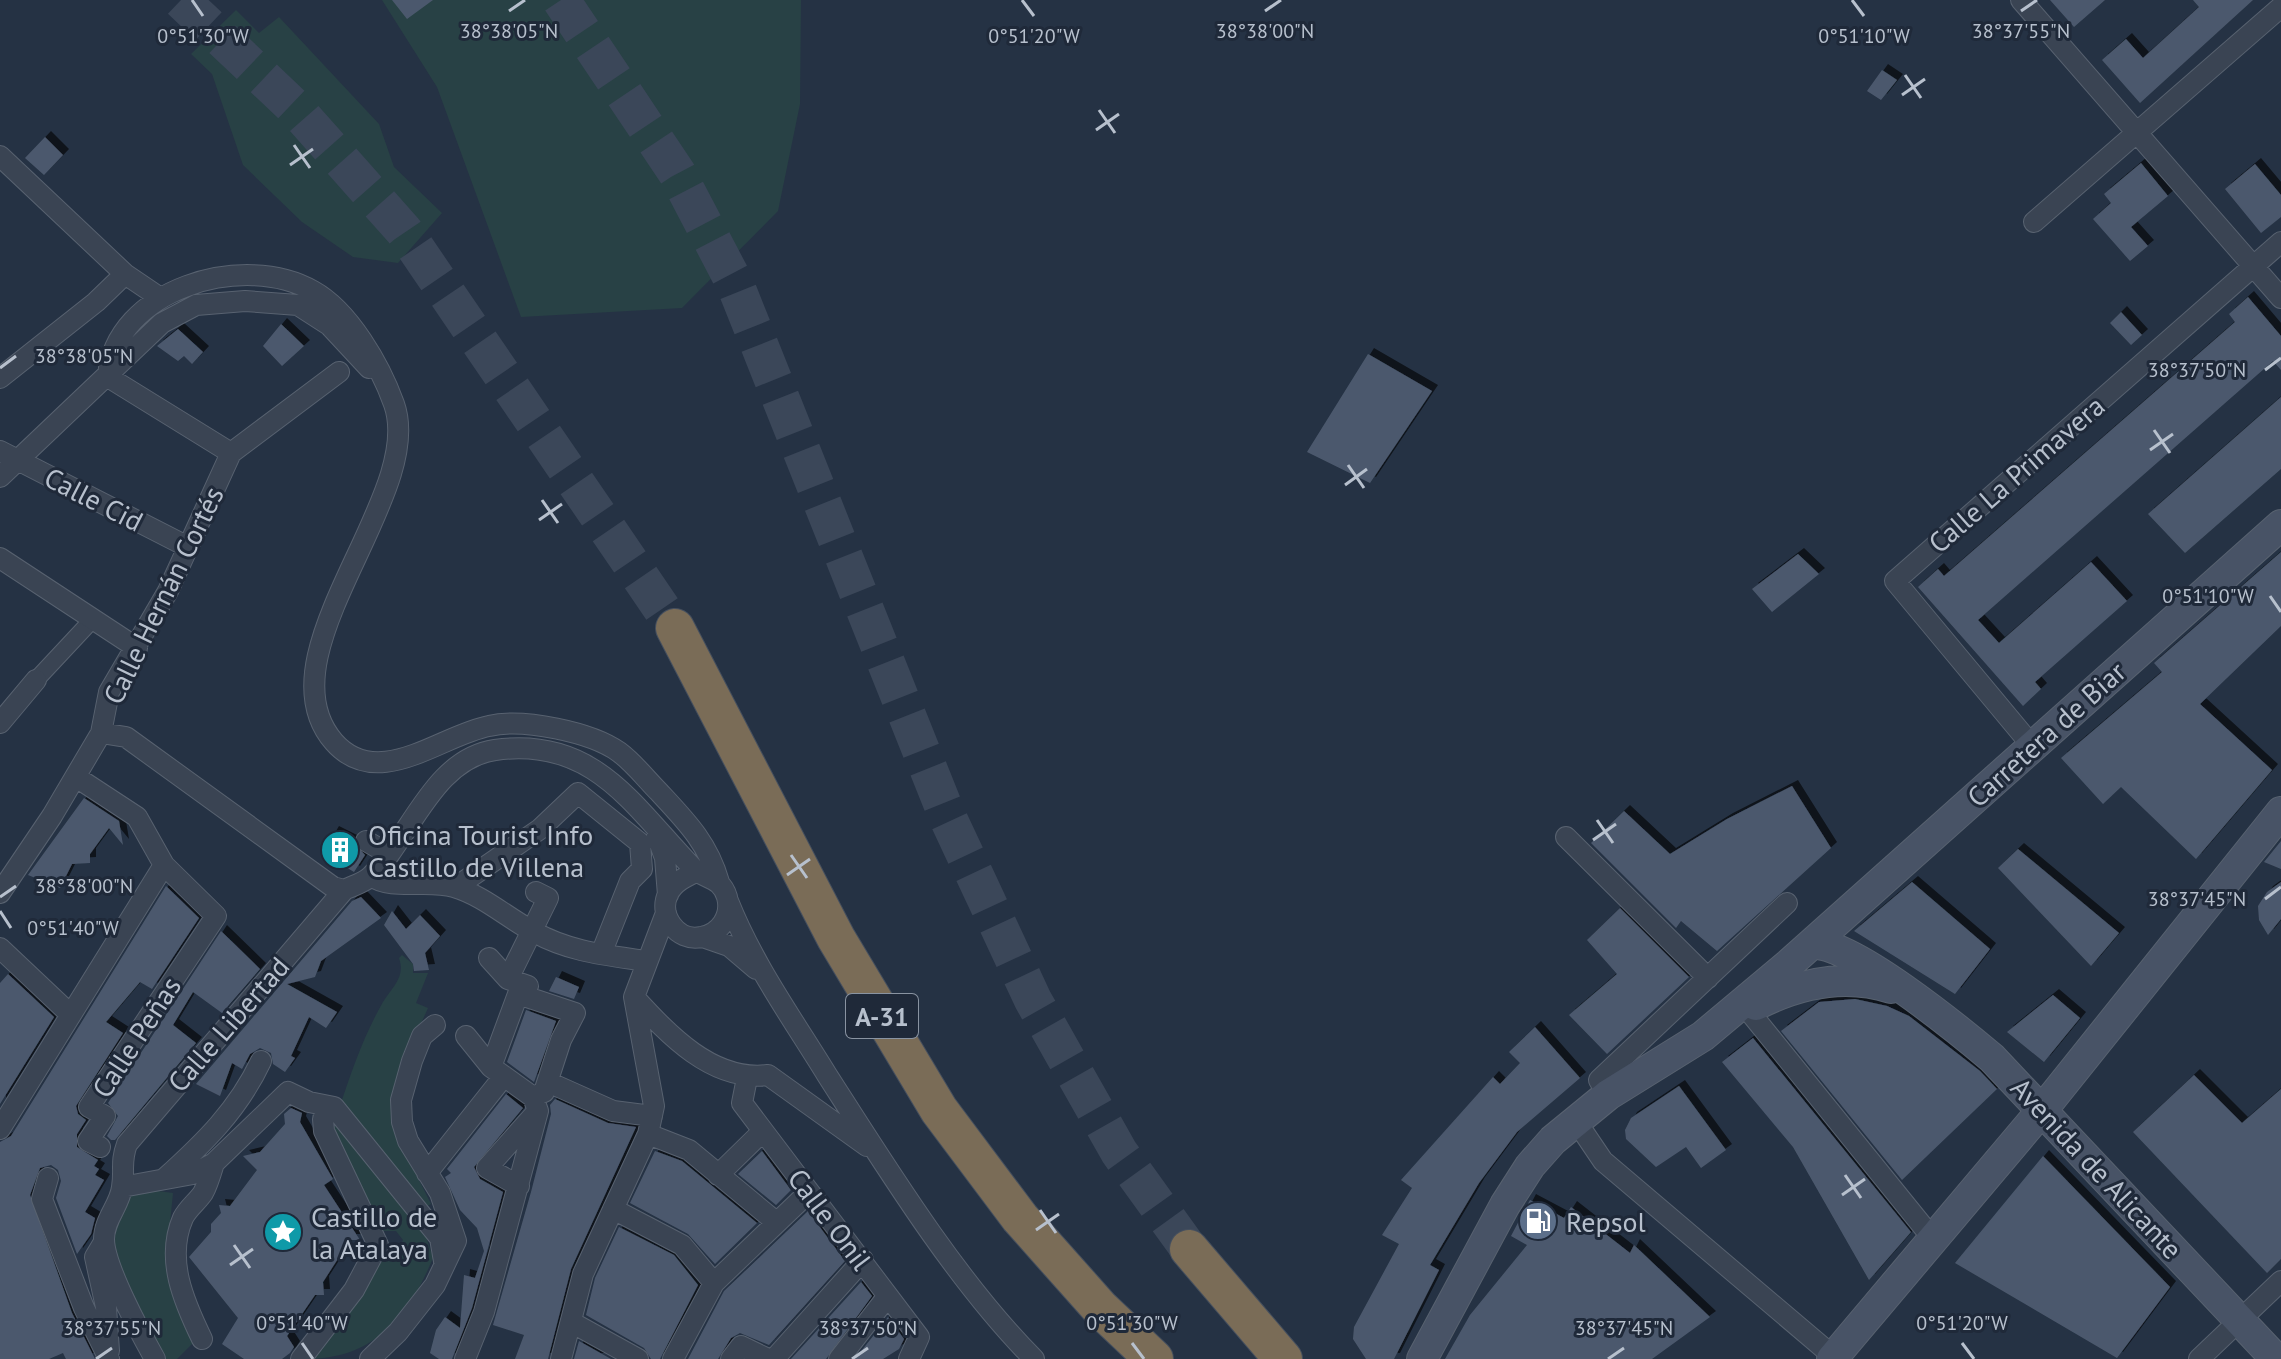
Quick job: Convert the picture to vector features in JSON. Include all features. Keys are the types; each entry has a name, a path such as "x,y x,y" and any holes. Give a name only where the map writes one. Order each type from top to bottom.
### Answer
{"highway":[{"name":"A-31","path":"675,628 836,938 939,1110 1020,1218 1100,1308 1154,1359"},
{"path":"1189,1249 1283,1359"}],"main road":[{"name":"Carretera de Biar","path":"1813,944 2281,525"},
{"path":"1833,1358 2043,1109 2281,812"},
{"path":"1813,944 1814,966 1845,967 1841,930 1844,914"},
{"name":"Avenida de Alicante","path":"1703,1036 1813,944"},
{"name":"Avenida de Alicante","path":"1422,1359 1505,1205 1530,1166 1576,1121 1608,1095 1748,1010 1845,967 1863,981 1904,992 1960,1031 2043,1109 2276,1359"}],"street":[{"path":"2021,0 2281,298"},
{"path":"2034,222 2281,7"},
{"path":"0,156 125,274 159,297"},
{"name":"Calle La Primavera","path":"2033,747 1895,581 2281,242"},
{"path":"0,378 96,302 125,274"},
{"path":"108,377 110,356 116,343 159,297 198,282 240,275 276,276 314,291 361,337 395,406 399,436 391,472 332,611 320,648 316,688 320,715 334,742 351,766 405,758 488,726 524,724 562,730 618,751 706,845 723,890 764,975 877,1154 960,1269 1034,1359"},
{"path":"0,477 9,456 108,377 162,323 196,305 245,301 298,305 329,325 384,383"},
{"name":"Calle Hernán Cortés","path":"0,893 101,733 109,692 137,648 231,453 339,372"},
{"path":"108,377 231,453"},
{"name":"Calle Cid","path":"9,456 188,547"},
{"path":"0,558 137,648"},
{"path":"0,723 93,619"},
{"path":"101,733 126,737 338,888 371,876 414,814 456,768 492,750 529,748 575,759 614,780 654,828 698,872 723,890 726,919 713,933 692,936 646,961 593,955 532,931 477,895 456,887 437,882 381,883 371,876"},
{"path":"0,1129 164,865 137,817 76,777"},
{"path":"456,887 540,829 578,793 640,843 642,869 630,881 601,954"},
{"path":"674,808 698,872"},
{"path":"654,828 665,858 667,904 673,927 692,936 729,946 764,975"},
{"path":"1566,837 1708,978"},
{"path":"366,841 387,853"},
{"name":"Calle Peñas","path":"100,1147 88,1141 105,1116 89,1107 216,916 164,865"},
{"path":"561,1359 583,1274 650,1125 654,1106 634,997 673,885 698,872"},
{"name":"Calle Libertad","path":"122,1187 120,1163 127,1144 338,888"},
{"path":"427,1173 498,1072 513,986 532,931 548,898 536,892"},
{"path":"1608,1095 1599,1080 1787,903"},
{"path":"0,948 71,1015"},
{"path":"489,958 513,986 575,1013 561,1040 544,1092 487,1168 519,1186"},
{"path":"634,997 678,1044 747,1078 768,1075 788,1086 877,1154"},
{"path":"1748,1010 1915,1217 1935,1236"},
{"path":"353,1359 376,1354 435,1285 456,1241 440,1193 408,1141 401,1100 422,1036 435,1025"},
{"path":"466,1036 498,1072 536,1104"},
{"path":"164,1179 224,1122 246,1093 261,1061"},
{"name":"Calle Onil","path":"747,1078 742,1103 919,1337 909,1359"},
{"path":"548,1082 650,1125 689,1150 776,1222"},
{"path":"109,1359 106,1307 95,1257 104,1242 107,1220 122,1187 193,1174 214,1163 288,1092 309,1102 334,1107 440,1238 444,1261"},
{"path":"465,1359 484,1312 519,1186 536,1104"},
{"path":"301,1359 348,1299 378,1245 324,1131 323,1119 334,1107"},
{"path":"1576,1121 1603,1161 1833,1358"},
{"path":"718,1175 763,1131"},
{"path":"202,1339 181,1292 176,1265 178,1234 184,1215 203,1193 214,1163"},
{"path":"48,1178 42,1199 84,1308 109,1359"},
{"path":"673,1359 714,1283 809,1192"},
{"path":"613,1209 682,1245 714,1283"},
{"path":"104,1242 139,1330 155,1359"},
{"path":"731,1359 741,1346 771,1359 863,1260"},
{"path":"2199,1359 2281,1281"},
{"path":"839,1359 887,1297"},
{"path":"571,1322 638,1359"}],"green space":[{"path":"382,0 801,0 800,104 778,211 682,308 521,317 437,87"},
{"path":"236,10 259,33 279,17 379,124 394,167 442,213 398,263 353,257 302,222 243,165 212,74 191,54"},
{"path":"402,955 413,964 413,973 428,973 416,1003 428,1008 395,1082 392,1126 431,1204 422,1209 340,1106 370,1027 399,976 399,958"},
{"path":"330,1119 424,1230 433,1258 413,1298 386,1330 352,1351 306,1359 317,1348 322,1350 383,1250 398,1250 403,1240 396,1231 383,1231 347,1169"},
{"path":"136,1193 173,1193 167,1254 196,1340 177,1359 165,1359 140,1317 125,1287 113,1240 121,1203"}],"building":[{"path":"392,0 433,0 407,19"},
{"path":"2050,0 2105,0 2074,27"},
{"path":"2193,0 2253,0 2140,103 2102,60 2126,39 2143,58 2199,7"},
{"path":"1882,70 1897,80 1881,100 1867,91"},
{"path":"45,137 63,155 44,175 25,158"},
{"path":"2141,163 2168,196 2131,227 2148,246 2130,261 2093,219 2111,203 2104,194"},
{"path":"2255,164 2281,195 2281,217 2261,233 2225,189"},
{"path":"2248,297 2281,336 2281,370 2273,361 1978,620 1999,643 2091,562 2127,601 2035,682 2041,689 2023,706 1918,587 1938,569 1944,576 2235,322 2229,314"},
{"path":"2121,312 2142,335 2131,345 2110,323"},
{"path":"281,324 304,346 282,366 263,346"},
{"path":"178,329 203,352 192,364 184,356 178,361 157,346"},
{"path":"1368,354 1432,391 1370,483 1307,452"},
{"path":"2281,397 2281,469 2185,553 2148,514"},
{"path":"2281,552 2281,626 2200,704 2272,770 2196,859 2121,787 2103,804 2061,758 2162,672 2154,663"},
{"path":"1798,554 1819,574 1772,612 1752,589"},
{"path":"1792,786 1831,848 1717,951 1681,921 1676,928 1591,843 1624,811 1670,854 1727,819"},
{"path":"84,798 119,821 123,845 109,828 90,854 90,863 72,864 60,888 28,875"},
{"name":"Oficina Tourist Info Castillo de Villena","path":"333,832 353,842 365,855 354,872 321,852"},
{"path":"2281,841 2281,869 2264,862"},
{"path":"2018,849 2119,933 2091,966 1998,868"},
{"path":"1912,882 1990,949 1955,994 1854,931"},
{"path":"2281,882 2281,919 2268,935 2259,920 2258,906 2267,892"},
{"path":"166,886 199,918 152,989 140,982 106,1022 123,1033 76,1106 78,1114 86,1120 77,1134 77,1147 98,1160 94,1166 99,1169 95,1175 104,1180 85,1212 95,1218 91,1234 77,1254 56,1198 61,1181 58,1170 51,1165 40,1168 30,1195 72,1313 95,1359 66,1359 63,1353 49,1359 0,1359 0,1142 11,1136"},
{"path":"361,897 381,918 321,961 315,977 287,984 337,1012 326,1028 309,1017 291,1056 295,1058 285,1072 273,1064 271,1053 260,1048 250,1054 242,1069 232,1063 220,1096 196,1084 352,901"},
{"path":"1620,908 1689,977 1607,1054 1569,1015 1617,974 1587,940"},
{"path":"392,911 406,929 420,915 440,936 425,953 429,970 414,971 413,964 384,925"},
{"path":"221,931 260,969 222,1013 193,992 173,1025 196,1043 115,1140 111,1140 107,1136 118,1116 108,1103"},
{"path":"8,974 54,1017 0,1104 0,983"},
{"path":"556,977 579,987 574,999 549,991"},
{"path":"2053,995 2080,1018 2044,1062 2007,1032"},
{"path":"1855,999 1887,1006 1909,1016 1980,1071 1997,1089 1902,1180 1781,1031 1819,1002"},
{"path":"526,1010 556,1021 534,1082 507,1062"},
{"path":"1535,1027 1580,1078 1517,1132 1479,1183 1430,1265 1439,1270 1394,1359 1366,1359 1353,1339 1354,1327 1399,1244 1382,1235 1412,1188 1401,1180 1493,1077 1500,1084 1520,1063 1509,1052"},
{"path":"1753,1038 1911,1232 1869,1280 1793,1147 1722,1062"},
{"path":"2194,1075 2242,1123 2281,1089 2281,1259 2267,1273 2133,1132"},
{"path":"1679,1086 1726,1150 1701,1168 1686,1147 1656,1167 1626,1139 1625,1130 1631,1118"},
{"path":"506,1094 523,1108 474,1167 480,1179 503,1192 472,1308 452,1359 439,1359 430,1353 436,1330 445,1317 460,1328 464,1275 475,1278 484,1251 477,1228 460,1210 445,1177 451,1173 447,1169"},
{"path":"555,1099 608,1123 636,1127 571,1269 548,1359 515,1359 524,1335 493,1325 531,1192 551,1114 550,1105"},
{"name":"Castillo de la Atalaya","path":"291,1108 302,1113 300,1122 333,1179 324,1185 360,1240 350,1240 323,1282 324,1295 315,1295 287,1336 294,1347 290,1353 282,1359 244,1359 222,1344 238,1318 189,1257 211,1232 211,1224 221,1213 219,1205 230,1206 257,1170 243,1156 260,1152 285,1124 284,1114"},
{"path":"655,1151 682,1161 757,1223 715,1264 688,1234 630,1203"},
{"path":"762,1151 791,1190 776,1205 738,1174"},
{"path":"2043,1156 2170,1287 2117,1358 1955,1263"},
{"path":"1530,1200 1564,1218 1571,1207 1630,1253 1634,1245 1710,1317 1652,1359 1445,1359 1470,1315 1527,1245 1511,1236"},
{"path":"808,1211 845,1261 769,1345 740,1333 731,1338 718,1359 688,1359 724,1291"},
{"path":"619,1227 674,1255 698,1285 660,1359 651,1359 644,1348 586,1315 595,1278"},
{"path":"861,1282 872,1296 826,1359 791,1359"},
{"path":"888,1317 904,1339 899,1349 883,1359 855,1359"},
{"path":"579,1341 611,1359 574,1359"}],"tunnel":[{"path":"181,0 294,107 404,231 675,628"},
{"path":"561,0 677,173 735,284 948,818 1033,1000 1119,1152 1189,1249"}],"place":[{"name":"Oficina Tourist Info Castillo de Villena","path":"340,850"},
{"name":"Repsol","path":"1538,1221"},
{"name":"Castillo de la Atalaya","path":"283,1232"}]}
